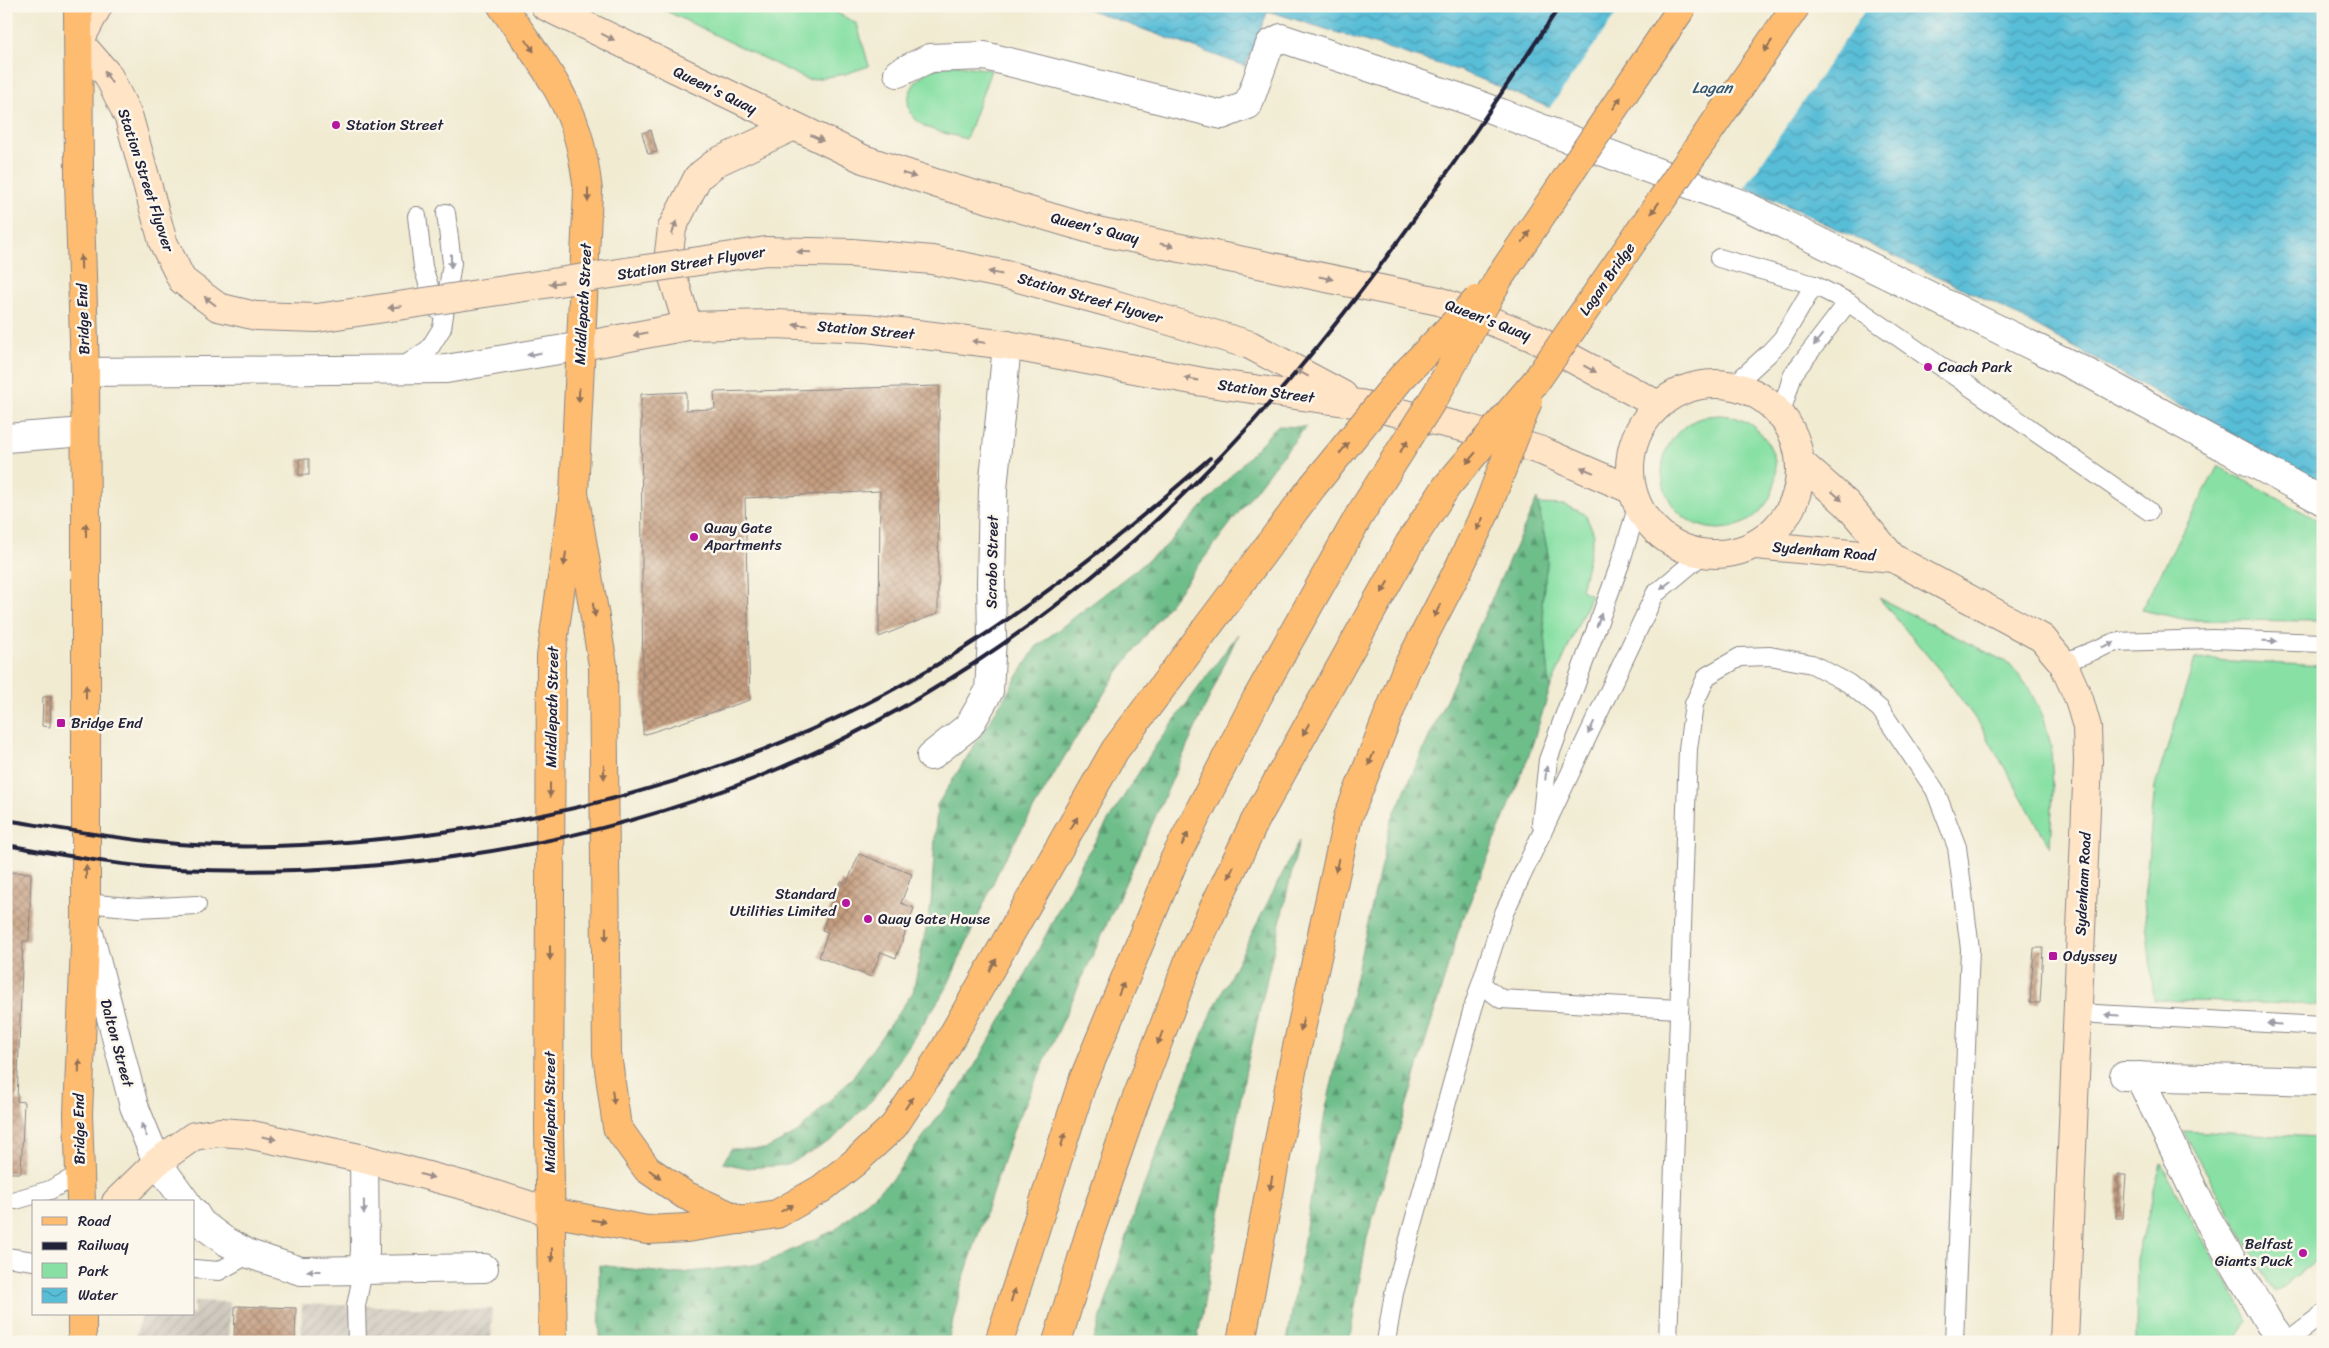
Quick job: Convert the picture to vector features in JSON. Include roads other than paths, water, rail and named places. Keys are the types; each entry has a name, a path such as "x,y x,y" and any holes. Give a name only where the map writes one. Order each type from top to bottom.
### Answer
{"main road":[{"name":"Bridge End","path":"78,6 79,180 85,432 86,912 79,1091 81,1200"},
{"name":"Middlepath Street","path":"502,6 553,80 572,117 584,156 588,190 574,493 551,657 551,1212 553,1342"},
{"path":"999,1342 1082,1083 1174,860 1257,698 1359,516 1438,393 1499,278 1684,6"},
{"name":"Lagan Bridge","path":"1057,1342 1093,1223 1134,1105 1189,960 1255,821 1409,544 1447,486 1536,380 1796,6"},
{"path":"551,1212 647,1230 687,1228 777,1214 821,1189 854,1163 894,1126 943,1052 1115,750 1313,486 1401,378 1499,278"},
{"path":"1243,1338 1294,1061 1348,817 1406,670 1459,568 1486,511 1536,380"},
{"path":"574,493 603,665 608,1054 617,1127 647,1168 685,1195 740,1220"},
{"path":"82,1316 82,1342"}],"street":[{"path":"79,42 98,6"},
{"name":"Queen's Quay","path":"545,6 792,127 863,159 948,187 1097,231 1439,301 1532,337 1658,405"},
{"path":"898,73 930,58 986,56 1222,115 1248,105 1270,44 1281,38 1464,99 1744,205 2092,375 2323,501"},
{"name":"Station Street Flyover","path":"79,42 108,75 129,118 163,242 182,280 218,307 256,316 317,318 766,251 852,253 940,262 1011,276 1120,306 1250,345 1360,404"},
{"path":"688,326 668,261 672,228 698,177 717,162 792,127"},
{"name":"Station Street","path":"84,372 446,369 688,326 775,324 867,328 1007,345 1203,382 1360,404 1467,428 1542,451 1635,497"},
{"name":"Scrabo Street","path":"931,756 969,726 989,691 992,638 993,489 1007,345"},
{"name":"Sydenham Road","path":"1707,383 1734,385 1760,395 1781,413 1795,436 1801,463 1800,488 1790,510 1776,530 1756,545 1731,554 1704,554 1683,549 1664,538 1649,523 1635,497 1630,467 1633,444 1643,423 1658,405 1681,390 1707,383"},
{"path":"6,438 85,432"},
{"name":"Sydenham Road","path":"1801,463 1847,504 1893,558 2042,638 2063,663 2079,699 2087,727 2088,761 2076,1013 2064,1342"},
{"name":"Sydenham Road","path":"1756,545 1893,558"},
{"name":"Dalton Street","path":"86,912 134,1106 157,1162 185,1200"},
{"path":"2283,1342 2268,1323 2206,1216 2131,1076 2323,1081"},
{"path":"118,1200 157,1162 194,1136 220,1132 247,1134 364,1159 477,1189 551,1212"},
{"path":"363,1271 365,1251 364,1159"},
{"path":"195,1214 201,1223 225,1241 250,1254 301,1271 484,1268"}],"lane":[{"path":"400,369 429,349 442,328 452,263 446,213"},
{"path":"417,216 424,267 442,328"},
{"path":"1719,258 1814,285 1848,302 2149,511"},
{"path":"1734,385 1768,354 1782,338 1814,285"},
{"path":"1781,413 1793,374 1848,302"},
{"path":"1540,839 1548,760 1620,564 1635,497"},
{"path":"1386,1342 1394,1293 1481,984 1504,913 1655,594 1704,554"},
{"path":"2063,663 2116,642 2213,639 2323,643"},
{"path":"1668,1342 1678,1094 1678,1009 1688,749 1694,704 1707,676 1740,656 1770,656 1812,664 1848,683 1880,709 1935,790 1957,847 1970,949 1954,1342"},
{"path":"86,912 197,905"},
{"path":"1481,984 1501,1000 1678,1009"},
{"path":"2076,1013 2323,1026"},
{"path":"11,1198 50,1190 80,1174"},
{"path":"11,1198 32,1206"},
{"path":"195,1270 219,1270 250,1254"},
{"path":"6,1257 32,1261"},
{"path":"356,1342 356,1306 363,1271"},
{"path":"2291,1342 2294,1336 2323,1314"}],"water":[{"name":"Lagan","path":"1079,6 2323,6 2323,485 1998,305 1782,203 1458,70 1268,11 1245,66"}],"railway":[{"path":"6,845 91,860 134,865 176,869 249,871 323,869 471,854 544,841 616,824 687,803 756,778 813,754 868,726 922,696 1026,628 1123,550 1225,453 1278,394 1378,269 1471,138 1560,6"},
{"path":"6,820 118,838 156,842 232,846 308,845 438,833 517,820 595,803 672,782 747,756 820,726 892,690 961,650 1058,583 1210,458"},
{"path":"6,1337 10,1342"}],"place":[{"name":"Station Street","path":"336,125"},
{"name":"Coach Park","path":"1928,367"},
{"name":"Quay Gate Apartments","path":"694,537"},
{"name":"Bridge End","path":"61,723"},
{"name":"Standard Utilities Limited","path":"846,903"},
{"name":"Quay Gate House","path":"868,919"},
{"name":"Odyssey","path":"2053,956"},
{"name":"Belfast Giants Puck","path":"2303,1253"}]}
